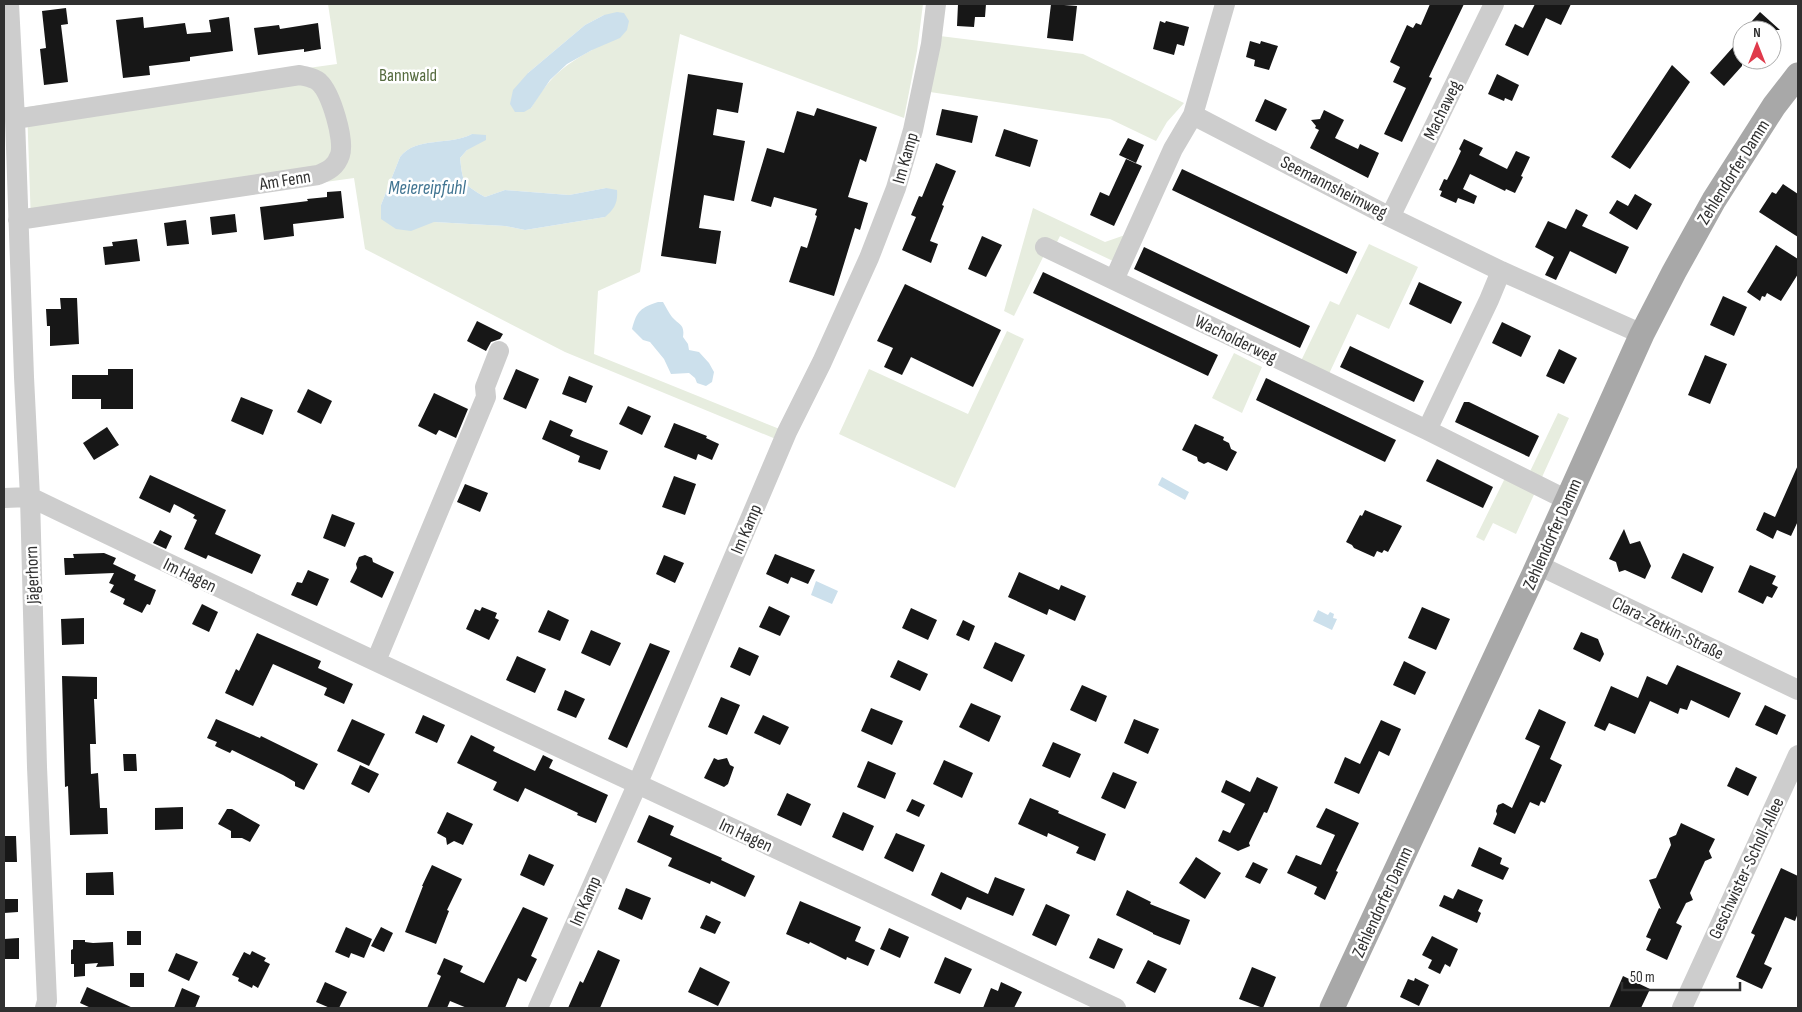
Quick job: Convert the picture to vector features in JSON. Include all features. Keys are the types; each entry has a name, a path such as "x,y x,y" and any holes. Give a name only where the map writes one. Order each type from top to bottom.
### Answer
{"main road":[{"name":"Zehlendorfer Damm","path":"1332,1008 1538,565 1642,334 1714,200 1774,106 1798,75"}],"street":[{"name":"Jägerhorn","path":"9,4 30,497 37,767 47,1001 45,1008"},
{"name":"Im Kamp","path":"538,1008 637,785 780,449 869,258 896,188 916,120 931,44 936,4"},
{"path":"1114,280 1173,149 1193,115 1225,4"},
{"name":"Machaweg","path":"1390,217 1494,4"},
{"name":"Am Fenn","path":"15,119 300,76 314,78 327,92 341,145 340,155 334,166 328,172 318,175 18,220"},
{"name":"Seemannsheimweg","path":"1193,115 1390,217 1501,271 1642,334"},
{"name":"Wacholderweg","path":"1046,247 1427,430 1567,500"},
{"path":"1427,430 1501,271"},
{"path":"376,661 486,397 485,387 499,351"},
{"name":"Im Hagen","path":"4,498 30,497 251,604 1116,1008"},
{"name":"Clara-Zetkin-Straße","path":"1538,565 1798,690"},
{"name":"Geschwister-Scholl-Allee","path":"1682,1008 1798,755"}],"green space":[{"name":"Bannwald","path":"328,4 923,4 917,51 904,118 680,34 640,272 598,291 594,354 787,432 783,442 565,352 365,249 354,178 31,223 27,107 337,64","holes":["604,15 592,50 557,74 544,88 531,108 528,73 585,25","472,134 467,150 460,158 465,182 478,193 485,197 505,190 569,195 606,188 605,217 525,230 505,226 434,222 381,205 400,157 407,150 415,146 454,140"]},
{"path":"940,36 1083,54 1184,103 1167,122 1156,141 1110,119 930,92"},
{"path":"1033,208 1105,242 1125,235 1113,261 1060,236 1055,246 1050,243 1014,316 1004,311"},
{"path":"1369,244 1418,267 1389,329 1357,314 1328,376 1300,363 1330,301 1339,305"},
{"path":"1007,331 1024,339 955,488 839,434 869,369 968,414"},
{"path":"1234,353 1262,367 1242,413 1212,398"},
{"path":"1558,413 1569,418 1516,534 1493,523 1484,541 1476,537 1505,478 1523,486"}],"water":[{"path":"617,12 624,13 629,21 627,30 620,38 592,50 567,64 550,80 531,108 524,112 515,112 510,104 513,90 528,73 585,25 604,15"},
{"name":"Meiereipfuhl","path":"472,134 486,135 486,140 467,150 460,158 463,178 468,186 485,197 505,190 569,195 606,188 617,190 615,205 605,217 525,230 505,226 434,222 411,231 396,229 381,219 381,205 400,157 407,150 415,146 454,140"},
{"path":"658,302 663,302 672,317 681,325 683,337 688,344 689,350 699,352 709,363 714,372 712,382 706,386 697,383 695,378 689,373 671,374 664,359 650,342 643,340 632,329 640,311"},
{"path":"1162,477 1189,492 1185,500 1158,485"},
{"path":"816,581 838,591 832,604 811,595"},
{"path":"1318,610 1328,615 1330,612 1334,614 1333,618 1337,619 1332,630 1313,621"}],"building":[{"path":"958,4 986,4 985,17 975,17 974,27 957,26"},
{"path":"1051,4 1077,6 1073,41 1047,38"},
{"path":"1430,4 1464,4 1429,77 1432,78 1402,142 1384,134 1406,88 1393,82 1400,67 1390,62 1407,25 1413,28 1416,23 1421,25"},
{"path":"1535,4 1571,4 1561,25 1546,18 1528,56 1505,45 1515,24 1523,28"},
{"path":"66,8 68,24 61,25 68,82 44,85 40,49 46,48 42,11"},
{"path":"1760,12 1769,20 1753,20"},
{"path":"143,17 144,28 185,23 187,34 211,32 209,20 229,17 233,51 190,57 190,61 149,66 150,75 123,78 116,20"},
{"path":"1160,21 1189,27 1184,46 1177,44 1174,55 1153,49"},
{"path":"318,23 321,49 304,52 304,49 258,55 254,28 279,25 280,29"},
{"path":"1250,41 1260,44 1261,41 1278,46 1269,70 1254,66 1255,60 1246,57"},
{"path":"1732,48 1732,70 1738,70 1724,86 1710,73"},
{"path":"1672,65 1690,82 1630,169 1611,157"},
{"path":"688,74 743,83 738,113 717,109 713,135 745,141 734,201 704,195 699,228 721,231 716,264 661,256"},
{"path":"1497,74 1519,85 1512,101 1505,98 1504,101 1488,94"},
{"path":"1265,99 1287,109 1276,131 1255,121"},
{"path":"817,108 877,127 866,162 860,159 848,197 868,203 860,230 855,228 834,296 789,282 801,246 807,248 817,216 815,215 817,209 774,197 771,207 751,201 767,148 784,153 797,111 814,116"},
{"path":"942,109 978,116 972,143 936,135"},
{"path":"1324,110 1344,120 1335,138 1358,149 1360,144 1379,153 1368,178 1310,148 1319,130 1315,128 1316,126 1311,120 1320,119"},
{"path":"1004,129 1038,140 1030,167 995,156"},
{"path":"1128,138 1144,145 1136,163 1119,155"},
{"path":"1464,139 1483,148 1479,155 1507,169 1516,151 1530,157 1515,193 1506,189 1505,191 1470,174 1463,189 1477,196 1474,204 1458,198 1456,203 1440,196 1442,191 1439,190 1444,179 1447,180 1455,164"},
{"path":"1126,159 1142,166 1114,226 1090,215 1100,192 1109,196"},
{"path":"936,163 956,171 930,241 938,244 931,263 902,250 916,217 911,215 919,196 922,197"},
{"path":"1182,169 1357,252 1347,274 1172,190"},
{"path":"1783,184 1798,194 1798,237 1759,212 1772,192 1776,194"},
{"path":"341,191 344,218 293,224 294,236 264,240 260,207 308,201 307,199 327,197 327,192"},
{"path":"1635,194 1652,204 1637,230 1609,213 1617,200 1628,206"},
{"path":"1576,209 1588,215 1582,226 1629,247 1616,274 1570,251 1556,280 1545,275 1554,257 1535,247 1548,221 1566,229"},
{"path":"235,214 237,232 212,235 210,217"},
{"path":"186,220 189,244 167,246 164,223"},
{"path":"982,236 1002,245 986,277 968,269"},
{"path":"137,239 140,261 105,265 103,247 113,246 112,242"},
{"path":"1776,245 1798,259 1798,274 1781,301 1767,293 1765,297 1762,296 1760,301 1747,292"},
{"path":"1144,247 1310,326 1300,348 1134,269"},
{"path":"1043,272 1218,355 1208,376 1033,293"},
{"path":"1419,282 1462,302 1451,324 1409,304"},
{"path":"905,284 1001,330 973,387 911,357 902,375 884,367 893,348 877,341"},
{"path":"1723,296 1747,307 1734,336 1710,325"},
{"path":"60,298 77,298 79,344 50,346 50,326 47,326 46,309 61,309"},
{"path":"477,321 503,334 500,339 491,342 486,351 467,341"},
{"path":"1502,322 1531,336 1521,357 1492,343"},
{"path":"1350,346 1424,381 1414,402 1340,367"},
{"path":"1559,349 1577,358 1564,384 1546,376"},
{"path":"1705,355 1727,364 1710,404 1688,395"},
{"path":"108,369 133,369 133,409 101,409 101,399 72,399 72,375 108,375"},
{"path":"516,369 539,379 526,409 503,399"},
{"path":"569,376 593,386 586,403 562,394"},
{"path":"1266,378 1396,440 1385,462 1256,400"},
{"path":"308,389 332,401 321,424 297,412"},
{"path":"434,393 468,409 456,438 439,430 436,435 418,426"},
{"path":"241,397 273,410 263,435 231,421"},
{"path":"1464,402 1469,402 1539,436 1529,457 1455,422"},
{"path":"628,406 651,416 642,435 619,424"},
{"path":"550,420 573,430 570,436 608,451 600,470 578,462 580,456 542,439"},
{"path":"674,423 707,436 706,438 719,444 712,460 698,454 696,460 664,447"},
{"path":"1195,424 1224,437 1223,440 1229,443 1231,449 1237,452 1227,471 1208,462 1204,464 1198,461 1197,457 1182,450"},
{"path":"107,427 119,445 94,460 83,443"},
{"path":"1437,459 1493,487 1483,508 1426,481"},
{"path":"1798,465 1798,521 1791,536 1777,530 1773,539 1756,530 1764,512 1775,517"},
{"path":"150,475 226,510 215,534 261,555 252,574 208,555 206,559 184,549 197,520 193,518 195,515 174,504 170,513 139,498"},
{"path":"674,476 696,484 685,515 662,507"},
{"path":"465,484 488,493 480,512 457,502"},
{"path":"1365,510 1402,526 1388,552 1384,550 1382,553 1377,551 1374,557 1354,548 1346,542 1360,515 1362,516"},
{"path":"332,514 355,523 345,547 323,538"},
{"path":"1624,529 1630,544 1640,541 1651,566 1645,579 1625,570 1619,572 1616,562 1609,559"},
{"path":"160,530 172,536 166,549 153,543"},
{"path":"104,553 116,558 113,564 136,575 134,580 156,590 150,605 147,604 142,613 123,604 125,599 110,592 114,585 109,583 114,573 65,575 64,558 74,558 73,554"},
{"path":"1683,553 1714,567 1702,593 1671,578"},
{"path":"775,554 815,570 808,584 791,577 788,584 766,574"},
{"path":"365,555 372,558 373,562 394,572 382,598 350,582 357,568 356,564 359,557"},
{"path":"664,555 684,563 675,583 656,574"},
{"path":"1750,565 1776,576 1772,584 1778,587 1772,598 1767,596 1763,604 1738,592"},
{"path":"308,570 329,579 317,606 291,595 297,582 302,583"},
{"path":"1019,572 1059,590 1061,585 1086,596 1075,621 1049,609 1047,615 1008,597"},
{"path":"202,604 218,612 209,632 192,624"},
{"path":"769,606 790,616 780,636 759,627"},
{"path":"482,607 497,613 495,618 499,620 489,640 466,629 475,609 480,611"},
{"path":"1422,607 1450,619 1436,650 1408,638"},
{"path":"911,608 937,620 928,640 902,628"},
{"path":"548,610 569,620 560,641 538,632"},
{"path":"84,618 84,644 62,645 61,619"},
{"path":"963,620 975,626 969,641 956,635"},
{"path":"591,630 621,643 610,666 581,653"},
{"path":"1581,632 1598,639 1604,654 1600,662 1573,649"},
{"path":"257,633 321,661 318,668 353,684 344,704 324,695 327,688 273,664 253,706 225,693 236,669 239,671"},
{"path":"995,642 1025,655 1012,682 983,668"},
{"path":"650,643 670,651 627,748 608,739"},
{"path":"739,647 759,656 750,676 730,667"},
{"path":"517,656 546,669 535,693 506,680"},
{"path":"898,660 928,674 920,691 890,677"},
{"path":"1404,661 1426,672 1415,695 1393,685"},
{"path":"1677,665 1741,693 1729,718 1691,700 1687,710 1680,708 1678,714 1650,701 1635,734 1609,723 1605,731 1594,726 1611,686 1638,698 1647,676 1667,685"},
{"path":"62,676 97,677 97,699 94,699 96,744 90,744 91,774 98,773 100,808 107,808 108,834 70,835 68,786 65,787"},
{"path":"1082,685 1107,696 1096,722 1070,710"},
{"path":"565,690 585,699 576,718 557,710"},
{"path":"721,697 740,705 727,735 708,727"},
{"path":"971,703 1001,716 989,742 959,727"},
{"path":"1765,705 1786,715 1777,735 1755,725"},
{"path":"871,708 903,721 892,745 861,731"},
{"path":"1539,709 1566,722 1550,759 1562,765 1545,803 1541,801 1539,806 1530,802 1515,834 1493,824 1498,805 1503,803 1512,808 1540,746 1525,739"},
{"path":"423,715 445,725 437,743 415,733"},
{"path":"763,715 789,727 780,745 754,733"},
{"path":"216,719 260,738 261,736 318,764 304,790 295,786 295,782 283,775 232,750 230,753 215,746 217,742 207,738"},
{"path":"352,719 385,734 369,766 337,751"},
{"path":"1134,719 1159,729 1148,754 1124,743"},
{"path":"1381,720 1401,729 1389,756 1379,751 1359,794 1334,783 1345,757 1360,764"},
{"path":"471,735 495,747 493,751 535,771 543,755 553,760 549,768 608,795 596,823 525,788 518,802 493,790 497,782 457,763"},
{"path":"1053,742 1081,754 1070,778 1042,766"},
{"path":"123,754 136,754 137,771 124,771"},
{"path":"714,758 718,760 727,758 730,765 734,767 728,784 724,787 704,778"},
{"path":"944,760 973,773 962,798 933,784"},
{"path":"868,761 896,773 885,799 857,787"},
{"path":"360,765 379,774 369,793 351,784"},
{"path":"1736,767 1757,777 1748,796 1727,786"},
{"path":"1113,772 1137,782 1125,809 1101,798"},
{"path":"1257,777 1278,787 1267,813 1264,812 1249,843 1250,846 1238,851 1218,841 1223,830 1230,833 1245,804 1221,792 1226,780 1250,792"},
{"path":"787,793 811,804 801,826 777,815"},
{"path":"1030,798 1059,811 1058,813 1106,834 1095,861 1076,853 1079,847 1048,833 1047,837 1018,824"},
{"path":"912,799 925,805 919,817 906,811"},
{"path":"183,807 183,829 155,830 155,808"},
{"path":"1326,808 1359,823 1336,871 1338,872 1325,900 1314,894 1317,887 1287,873 1296,855 1321,865 1335,835 1316,827"},
{"path":"227,809 232,809 260,825 250,842 242,838 231,838 231,831 218,824"},
{"path":"447,812 473,824 463,845 454,841 447,845 446,838 437,833"},
{"path":"843,812 874,826 863,851 832,837"},
{"path":"649,815 674,826 670,835 722,858 721,860 755,876 745,897 711,881 710,884 668,866 672,858 637,842"},
{"path":"1681,823 1715,839 1709,851 1712,858 1705,861 1690,893 1693,900 1686,903 1676,923 1682,926 1667,960 1646,950 1651,939 1646,937 1659,908 1661,909 1649,880 1656,878 1671,845 1669,838 1676,835"},
{"path":"896,833 925,845 913,872 884,858"},
{"path":"4,836 16,836 17,862 4,862"},
{"path":"1479,847 1502,858 1500,864 1509,868 1503,880 1471,866"},
{"path":"529,854 554,865 544,886 520,875"},
{"path":"1196,857 1221,873 1205,899 1179,883"},
{"path":"1253,862 1268,869 1260,884 1245,877"},
{"path":"432,865 462,879 447,910 449,911 436,944 405,932"},
{"path":"1781,868 1798,876 1798,913 1795,921 1785,917 1764,964 1772,968 1762,989 1736,977 1755,935 1751,933"},
{"path":"113,872 114,895 86,895 86,873"},
{"path":"941,872 988,894 995,877 1025,889 1013,916 967,897 961,910 931,895"},
{"path":"626,888 651,898 642,920 618,909"},
{"path":"1458,889 1483,900 1478,911 1481,913 1477,923 1439,906 1444,895 1453,899"},
{"path":"1127,890 1151,902 1150,904 1190,920 1180,945 1116,915"},
{"path":"4,899 18,899 18,912 4,913"},
{"path":"800,901 861,927 855,941 875,950 868,966 847,957 846,960 810,942 809,944 786,934"},
{"path":"1046,904 1070,915 1056,946 1032,935"},
{"path":"523,907 548,918 531,956 537,959 526,982 518,978 505,1008 467,1008 450,1001 447,1008 427,1008 441,976 437,974 444,958 463,966 460,972 484,983"},
{"path":"706,915 721,922 715,934 700,928"},
{"path":"346,927 372,939 364,958 351,953 349,958 335,952"},
{"path":"381,927 393,933 384,952 371,946"},
{"path":"889,928 909,937 900,958 880,949"},
{"path":"127,931 141,931 141,945 127,945"},
{"path":"1432,936 1458,949 1450,967 1445,964 1440,974 1428,968 1432,960 1422,955"},
{"path":"19,938 19,959 4,959 4,939"},
{"path":"1098,938 1123,949 1114,969 1089,958"},
{"path":"73,940 85,940 85,942 93,943 113,942 114,966 96,967 98,963 85,964 85,976 74,977 74,964 71,964"},
{"path":"598,950 620,960 600,1008 568,1008 580,981 583,983"},
{"path":"252,951 266,958 264,961 270,964 258,988 253,985 252,988 238,981 239,978 232,975 244,952 250,955"},
{"path":"176,953 198,962 189,981 168,971"},
{"path":"945,957 972,969 960,994 934,983"},
{"path":"1148,960 1167,969 1155,993 1136,983"},
{"path":"700,967 730,982 718,1006 688,992"},
{"path":"1252,967 1276,977 1263,1008 1239,999"},
{"path":"130,973 144,973 144,987 130,987"},
{"path":"1623,976 1650,989 1641,1008 1609,1008"},
{"path":"1415,978 1429,985 1419,1006 1400,997 1408,979 1414,981"},
{"path":"325,982 347,992 339,1008 330,1008 316,1002"},
{"path":"1001,982 1022,992 1014,1008 983,1008 991,988 998,991"},
{"path":"87,987 133,1008 91,1008 80,1003"},
{"path":"182,988 200,996 195,1008 174,1008"}]}
